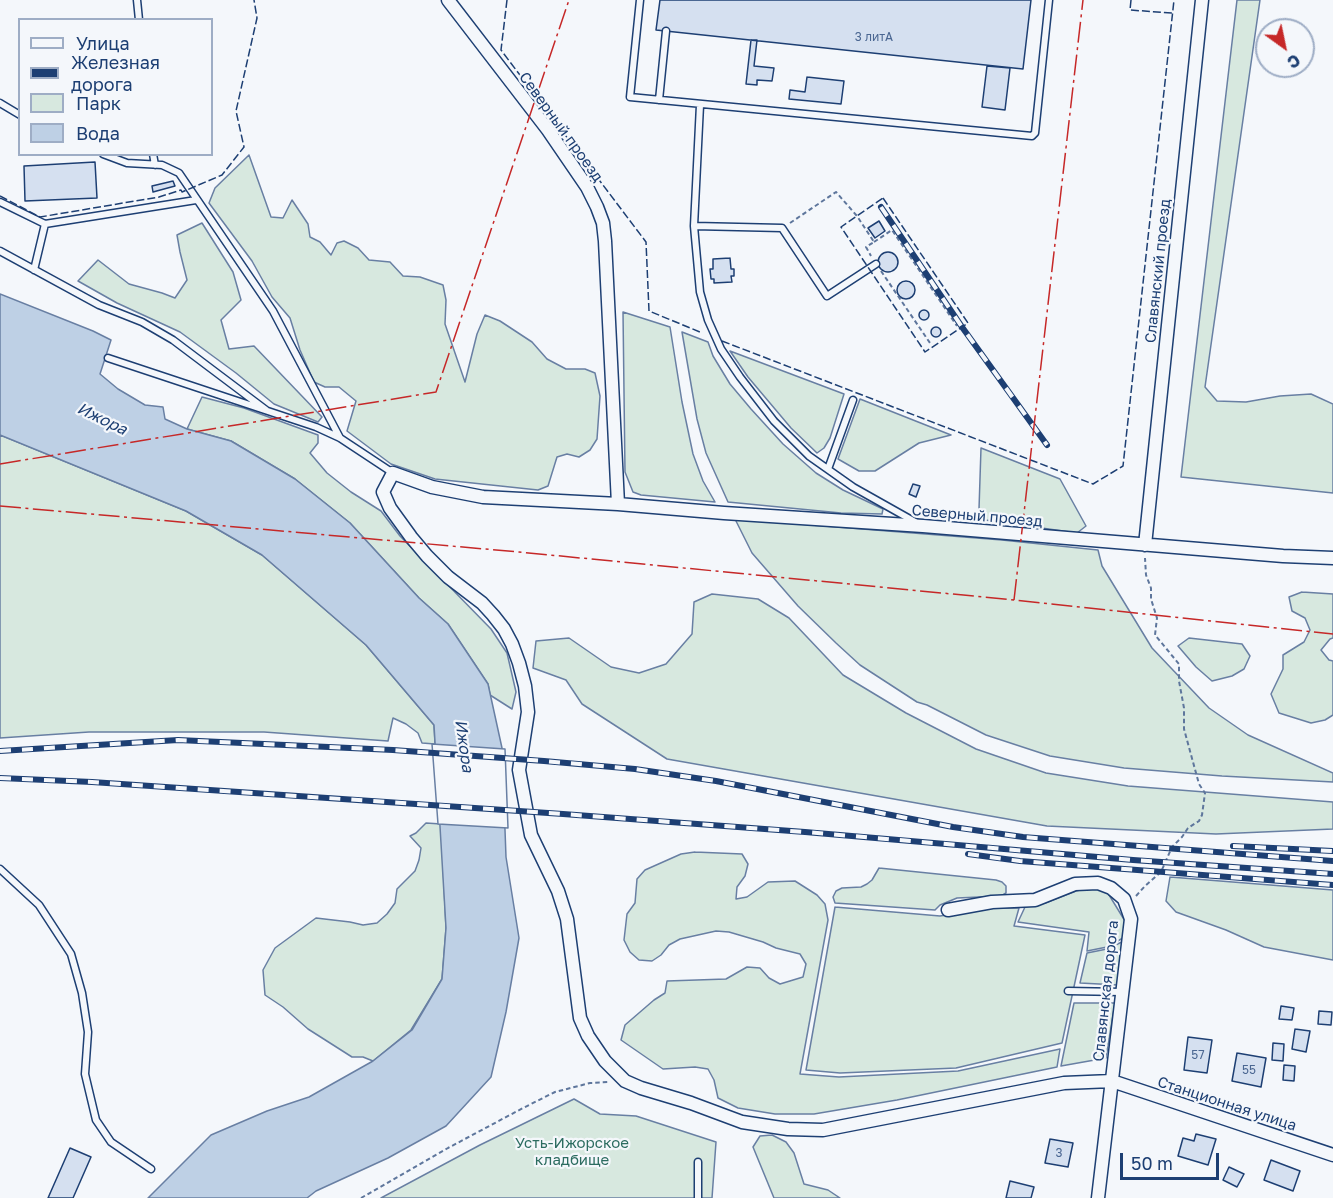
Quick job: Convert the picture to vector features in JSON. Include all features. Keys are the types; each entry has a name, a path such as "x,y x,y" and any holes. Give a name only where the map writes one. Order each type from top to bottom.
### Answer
{"street":[{"name":"Северный проезд","path":"448,0 548,130 588,187 603,223 618,504"},
{"name":"Славянский проезд","path":"1145,544 1202,0"},
{"name":"Северный проезд","path":"393,473 432,487 483,497 618,504 1333,558"},
{"path":"393,473 383,492 390,508 427,556 448,577 494,615 512,644 525,686 528,712 519,770 531,835 558,891 567,919 580,1018 588,1036 605,1061 625,1081"},
{"name":"Славянская дорога","path":"948,910 992,902 1035,900 1075,884 1098,883 1111,888 1124,899 1131,919 1098,1198"},
{"name":"Станционная улица","path":"625,1081 742,1122 788,1129 823,1130 1064,1083 1112,1082 1333,1155"}],"lane":[{"path":"136,0 139,18"},
{"path":"640,0 630,97 1032,136 1035,133 1049,0"},
{"path":"659,100 666,31"},
{"path":"0,103 18,115"},
{"path":"700,105 693,226 700,292 708,320 721,349 774,421 809,456 853,487 923,526"},
{"path":"108,156 127,163 162,165 179,173 273,311 340,438"},
{"path":"153,156 155,165"},
{"path":"0,202 45,224 196,200"},
{"path":"34,270 45,224"},
{"path":"693,226 782,228 827,296 876,264"},
{"path":"0,251 99,305 142,322 173,340 266,410"},
{"path":"108,358 316,427 340,438 393,473"},
{"path":"828,470 853,400"},
{"path":"0,869 39,905 71,954 82,993 88,1032 85,1074 96,1120 111,1142 151,1169"},
{"path":"1068,991 1122,992"},
{"path":"698,1162 698,1198"}],"path":[{"path":"782,228 836,192"},
{"path":"874,242 892,230 957,326"},
{"path":"1128,912 1134,899 1161,872 1172,847 1188,828 1198,821 1202,815 1204,801 1204,794 1199,784 1184,729 1179,664 1155,635 1157,618 1146,575 1145,544"},
{"path":"361,1198 448,1148 555,1092 590,1083 625,1081"}],"green space":[{"path":"1237,0 1260,0 1257,18 1255,18 1255,35 1205,387 1217,401 1246,402 1280,396 1311,394 1333,404 1333,493 1181,477"},
{"path":"249,155 271,217 283,218 292,200 308,224 310,237 320,242 331,255 337,243 344,241 358,248 369,260 390,262 403,276 420,277 443,285 446,300 445,324 465,382 477,334 485,315 500,321 532,342 547,359 566,369 585,369 595,373 600,396 597,439 590,450 579,457 567,454 557,457 548,486 538,490 435,479 391,464 347,431 356,401 339,387 325,387 314,382 300,350 290,318 272,297 252,261 209,203 215,188"},
{"path":"202,223 233,272 241,300 221,320 229,349 254,346 322,417 318,422 274,404 180,332 117,303 78,281 98,260 129,284 175,298 187,280 177,235"},
{"path":"623,312 670,327 693,454 703,481 715,502 641,495 633,492 625,472"},
{"path":"682,332 708,342 713,356 730,384 783,444 816,473 843,490 883,509 882,514 841,513 728,502 706,453 697,419"},
{"path":"730,351 844,394 830,438 824,448 817,453 791,428 748,377"},
{"path":"202,397 244,408 318,435 318,443 310,453 327,473 381,511 400,536 491,629 507,653 516,692 512,709 490,695 488,684 448,624 419,598 350,523 295,479 231,441 187,429"},
{"path":"860,399 951,435 919,443 875,471 859,471 838,459"},
{"path":"0,435 186,511 262,555 366,645 434,725 435,744 422,743 418,733 393,718 388,741 264,732 89,732 0,738"},
{"path":"981,448 1060,479 1086,526 1077,533 985,520 979,509"},
{"path":"735,519 1098,550 1102,566 1152,648 1209,708 1248,735 1333,773 1333,782 1124,768 1050,756 986,735 917,702 860,665 798,606 752,553"},
{"path":"1302,592 1333,594 1333,638 1321,650 1329,660 1333,661 1333,715 1325,720 1311,723 1279,713 1271,694 1283,669 1283,655 1304,642 1310,630 1305,618 1292,611 1289,597"},
{"path":"712,594 758,599 789,618 843,675 906,713 976,749 1046,773 1128,786 1333,802 1333,829 1216,834 1047,826 667,759 582,704 566,680 533,668 536,641 569,638 611,667 639,673 666,664 692,634 694,602"},
{"path":"1189,638 1242,644 1250,656 1244,669 1232,676 1212,681 1178,646"},
{"path":"426,823 441,824 446,928 442,979 411,1030 373,1061 363,1057 352,1057 308,1029 265,995 263,970 275,948 316,918 363,925 377,923 387,914 395,903 397,889 415,871 419,860 421,848 410,836"},
{"path":"695,852 742,854 748,864 745,876 737,887 736,899 747,897 768,882 795,881 817,895 825,904 828,920 800,1074 839,1077 958,1071 1060,1049 1057,1067 897,1100 814,1114 775,1114 738,1108 718,1098 714,1080 708,1069 695,1067 663,1069 621,1040 625,1025 665,993 667,981 726,979 747,967 760,968 769,978 780,984 803,977 806,964 800,954 729,932 716,931 680,939 669,945 652,961 639,960 630,952 624,940 627,914 635,903 637,879 645,870 681,854"},
{"path":"879,868 996,880 1006,886 1006,893 1001,896 957,898 940,905 935,910 835,903 833,897 836,891 867,884"},
{"path":"1170,877 1333,890 1333,960 1264,947 1176,912 1166,901"},
{"path":"1088,888 1106,890 1125,921 1123,938 1107,947 1087,951 1089,932 1018,922 1025,907 1045,903"},
{"path":"835,907 940,916 989,908 1019,908 1014,926 1085,935 1062,1043 956,1068 840,1073 806,1070"},
{"path":"1124,941 1118,985 1080,983 1087,953 1107,949"},
{"path":"1074,1003 1115,1003 1106,1058 1061,1066"},
{"name":"Усть-Ижорское кладбище","path":"574,1099 600,1114 636,1116 716,1142 712,1198 381,1198 480,1145"},
{"path":"772,1135 786,1142 794,1153 804,1184 828,1190 840,1198 774,1198 753,1147 760,1136"}],"water":[{"name":"Ижора","path":"0,294 111,340 100,374 118,389 145,405 163,407 165,419 187,429 231,441 295,479 350,523 419,598 448,624 488,684 502,748 506,857 519,938 506,1012 491,1077 446,1126 388,1158 316,1191 307,1198 148,1198 211,1135 267,1111 309,1097 373,1061 412,1030 442,979 446,928 434,725 366,645 262,555 186,511 0,435"}],"pier":[{"path":"432,744 505,749 508,828 438,824"}],"building":[{"path":"660,0 1031,0 1023,69 656,30"},
{"path":"751,40 757,40 754,66 774,68 772,81 757,80 757,85 746,84"},
{"path":"987,66 1010,68 1005,110 982,107"},
{"path":"807,77 844,81 841,104 789,99 790,90 805,92"},
{"path":"95,162 97,198 25,201 24,166"},
{"path":"173,181 175,186 153,192 152,186"},
{"path":"879,221 885,231 875,238 868,228"},
{"path":"888,252 895,255 898,262 895,269 888,272 881,269 878,262 881,255"},
{"path":"730,258 731,269 734,269 734,276 731,276 732,282 714,283 710,269 713,269 713,259"},
{"path":"906,281 912,284 915,290 912,296 906,299 900,296 897,290 900,284"},
{"path":"924,310 929,315 924,320 919,315"},
{"path":"936,327 941,332 936,337 931,332"},
{"path":"913,484 920,486 916,497 909,494"},
{"path":"1281,1006 1294,1008 1292,1020 1279,1019"},
{"path":"1319,1011 1332,1012 1331,1025 1318,1024"},
{"path":"1295,1029 1310,1031 1306,1052 1292,1049"},
{"path":"1188,1037 1212,1040 1207,1073 1184,1070"},
{"path":"1273,1043 1284,1044 1283,1061 1272,1060"},
{"path":"1237,1053 1266,1058 1261,1087 1232,1081"},
{"path":"1284,1065 1295,1066 1294,1081 1283,1080"},
{"path":"1196,1134 1216,1139 1208,1165 1178,1156 1183,1138 1194,1141"},
{"path":"1050,1139 1073,1143 1068,1167 1045,1163"},
{"path":"70,1148 91,1157 73,1198 48,1198"},
{"path":"1271,1160 1300,1171 1293,1191 1264,1180"},
{"path":"1229,1167 1244,1174 1237,1187 1223,1180"},
{"path":"1010,1181 1034,1187 1031,1198 1006,1198"}],"railway":[{"path":"881,207 962,327 1047,445"},
{"path":"0,751 178,740 393,750 544,761 635,769 716,781 953,827 1023,837 1333,861"},
{"path":"0,778 92,782 563,814 1333,874"},
{"path":"1233,846 1333,851"},
{"path":"968,854 1020,861 1333,885"}],"fence":[{"path":"0,196 40,217 159,197 181,190 182,192 222,175 244,147 236,111 257,18 254,0"},
{"path":"507,0 501,50 646,242 649,311 700,332"},
{"path":"1131,0 1130,10 1172,13"},
{"path":"722,341 1093,484 1123,466 1174,0"},
{"path":"883,198 968,323 925,352 841,227 883,198"}],"power":[{"path":"0,464 436,392 569,0"},
{"path":"1014,600 1083,0"},
{"path":"0,506 519,552 1014,600 1333,634"}]}
